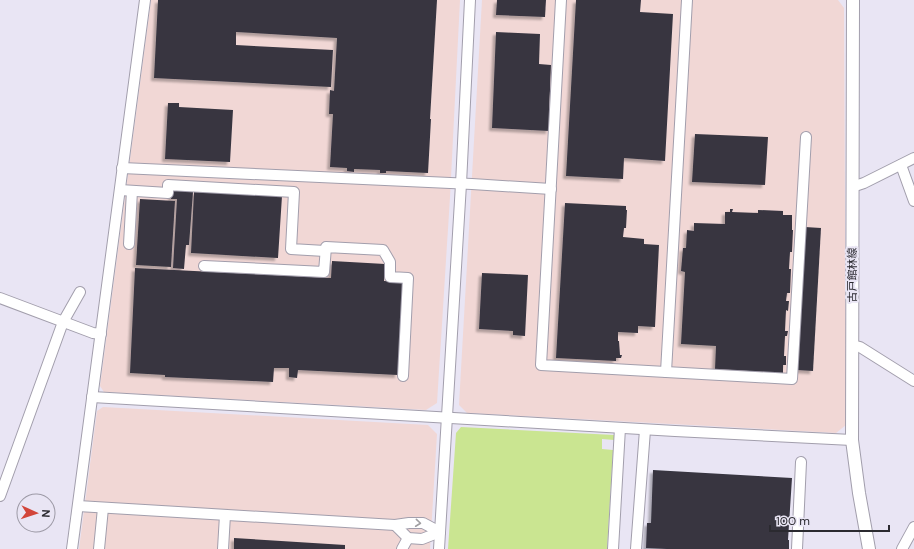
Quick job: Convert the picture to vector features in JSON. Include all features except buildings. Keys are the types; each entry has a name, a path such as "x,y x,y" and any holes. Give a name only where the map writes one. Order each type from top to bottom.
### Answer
{"main road":[{"name":"古戸館林線","path":"853,0 852,440 859,493 869,549"}],"street":[{"path":"72,549 145,0"},
{"path":"439,549 461,184 470,0"},
{"path":"561,0 541,365 792,379 806,137"},
{"path":"666,372 687,0"},
{"path":"852,187 864,183 914,158"},
{"path":"901,165 913,195"},
{"path":"122,168 551,189"},
{"path":"120,190 168,193 168,185 294,192 291,249 325,251"},
{"path":"129,244 132,191"},
{"path":"204,266 324,272 326,247 383,250 390,262 390,277 408,278 403,376"},
{"path":"0,496 63,322 80,292"},
{"path":"0,298 93,333 101,334"},
{"path":"852,345 860,347 914,381"},
{"path":"92,397 645,430 852,440"},
{"path":"613,549 620,428"},
{"path":"636,549 645,430"},
{"path":"797,549 801,462"},
{"path":"78,506 395,525 422,523 440,532"},
{"path":"99,549 103,508"},
{"path":"223,549 225,515"},
{"path":"395,525 408,538 422,539 440,532"},
{"path":"902,549 914,527"},
{"path":"402,549 408,538"}],"shaded area":[{"path":"151,0 460,0 450,197 437,403 426,410 104,392 100,386"},
{"path":"482,0 838,0 844,8 846,425 836,433 467,413 459,405"},
{"path":"103,407 428,425 437,434 430,549 79,549 97,411"}],"green space":[{"path":"461,427 614,435 614,440 602,439 602,449 613,450 607,549 448,549 456,433"}]}
